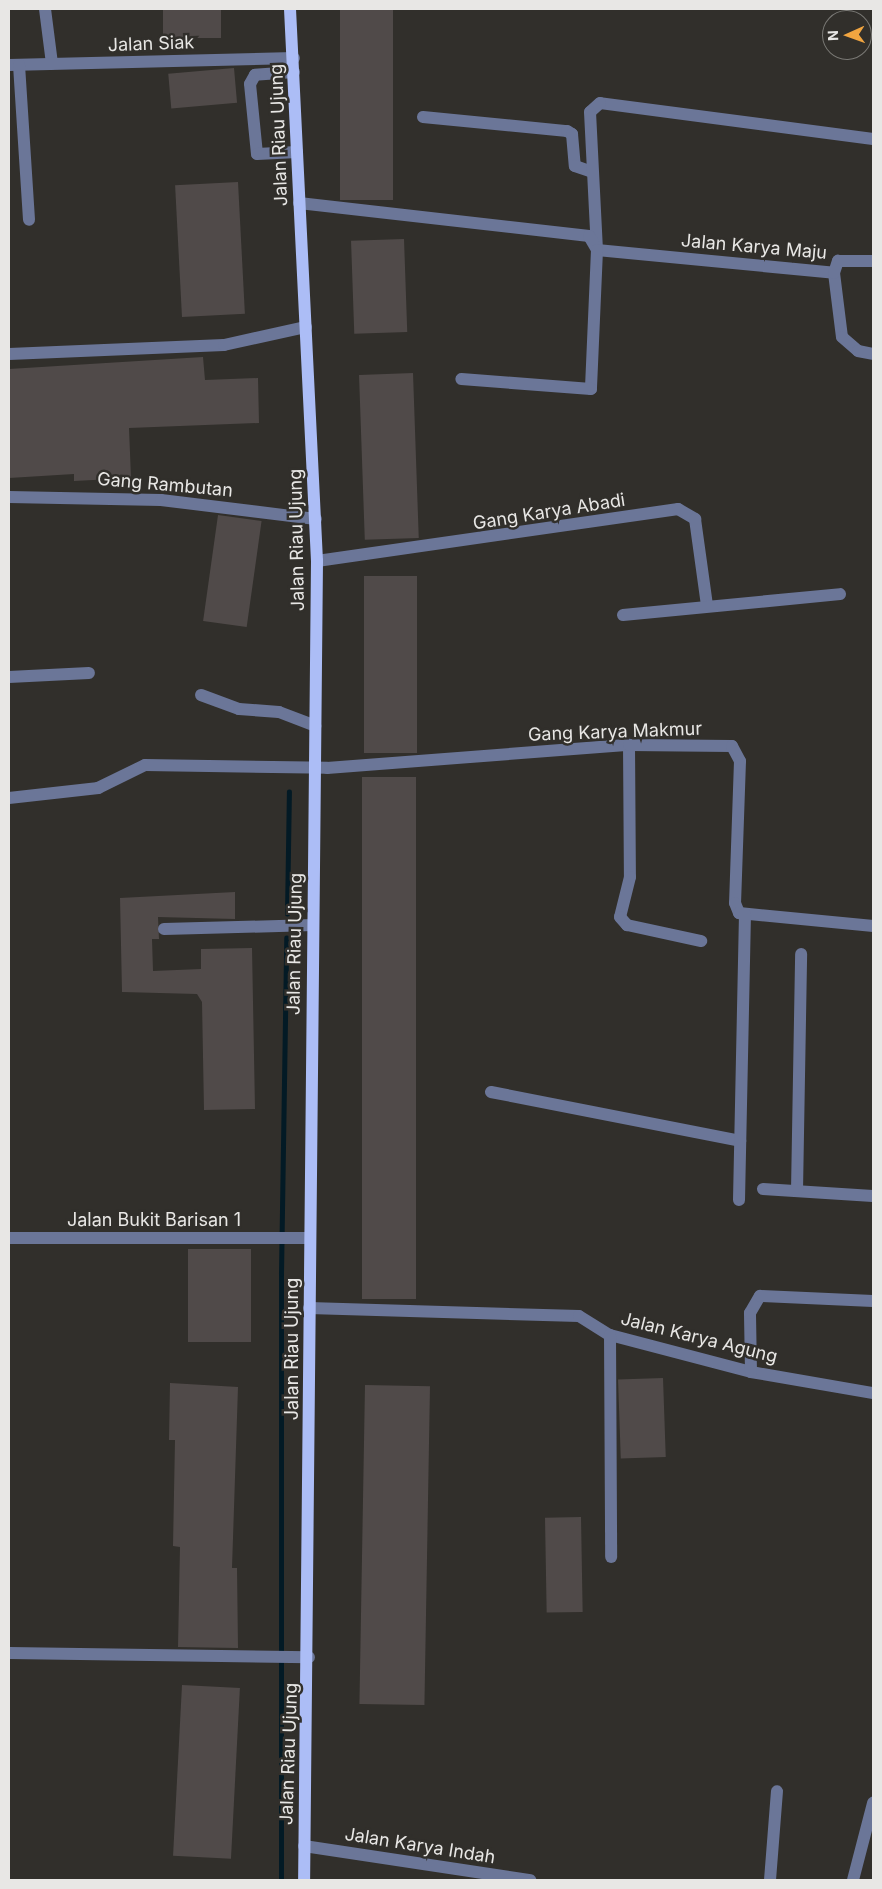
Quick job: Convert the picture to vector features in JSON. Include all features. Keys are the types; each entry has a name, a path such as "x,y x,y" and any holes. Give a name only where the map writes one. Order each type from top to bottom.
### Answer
{"main road":[{"name":"Jalan Riau Ujung","path":"290,9 294,58 299,203 317,561 313,925 304,1238 309,1308 309,1657 304,1880"}],"street":[{"path":"45,9 52,64"},
{"name":"Jalan Siak","path":"14,65 294,58"},
{"path":"14,65 29,220"},
{"path":"294,72 255,76 250,84 257,154 297,152"},
{"path":"461,379 591,389 597,250 590,112 600,103 761,122 873,139"},
{"path":"423,117 567,131 572,134 575,166 592,172"},
{"path":"299,203 583,234 597,250"},
{"name":"Jalan Karya Maju","path":"597,250 834,269 842,337 858,351 873,354"},
{"path":"834,269 843,260 873,261"},
{"path":"9,354 224,345 306,326"},
{"name":"Gang Rambutan","path":"9,497 161,500 316,519"},
{"name":"Gang Karya Abadi","path":"317,561 678,509 694,519 707,606"},
{"path":"623,616 840,594"},
{"path":"9,678 89,673"},
{"path":"201,695 239,709 279,712 315,726"},
{"path":"629,745 630,876 622,922 700,941"},
{"name":"Gang Karya Makmur","path":"9,798 98,788 145,765 314,767 629,745 721,745 738,752 734,903 739,914 745,914"},
{"path":"739,1200 745,914 873,926"},
{"path":"164,929 313,925"},
{"path":"797,1191 801,954"},
{"path":"491,1092 740,1141"},
{"path":"763,1189 873,1196"},
{"name":"Jalan Bukit Barisan 1","path":"9,1238 304,1238"},
{"path":"751,1372 750,1313 760,1296 873,1301"},
{"name":"Jalan Karya Agung","path":"309,1308 578,1316 610,1335 751,1372 873,1393"},
{"path":"610,1335 611,1557"},
{"path":"9,1653 259,1658 309,1657"},
{"path":"770,1880 777,1791"},
{"path":"854,1880 873,1803"},
{"name":"Jalan Karya Indah","path":"304,1846 530,1880"}],"building":[{"path":"163,9 221,9 221,38 163,38"},
{"path":"340,9 393,9 393,200 340,200"},
{"path":"234,68 237,103 171,109 168,74"},
{"path":"238,182 245,314 182,317 175,185"},
{"path":"404,239 407,332 354,334 351,241"},
{"path":"203,357 205,380 258,378 259,423 129,428 131,478 74,481 74,474 9,478 9,369"},
{"path":"413,373 419,538 365,540 359,375"},
{"path":"218,515 262,521 247,627 203,621"},
{"path":"364,576 417,576 417,753 364,753"},
{"path":"362,777 416,777 416,1299 362,1299"},
{"path":"235,892 235,919 158,917 159,939 152,939 153,971 201,969 201,949 252,948 255,1109 204,1110 202,1002 197,994 122,992 120,898"},
{"path":"188,1249 251,1249 251,1342 188,1342"},
{"path":"663,1378 666,1457 621,1459 618,1380"},
{"path":"170,1383 238,1387 232,1568 237,1568 238,1648 178,1647 180,1547 173,1546 175,1440 169,1440"},
{"path":"365,1385 430,1386 424,1705 359,1704"},
{"path":"581,1517 583,1612 547,1613 545,1518"},
{"path":"182,1685 240,1688 231,1859 173,1856"}],"waterway":[{"path":"287,914 289,792"},
{"path":"281,1880 281,1274 286,938"}]}
